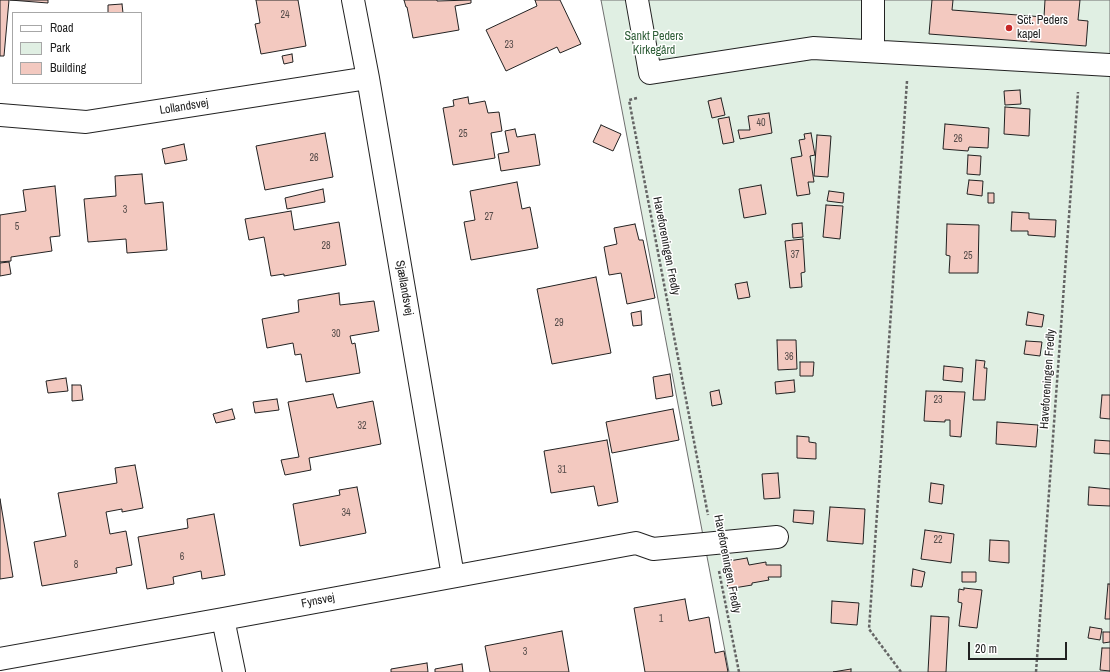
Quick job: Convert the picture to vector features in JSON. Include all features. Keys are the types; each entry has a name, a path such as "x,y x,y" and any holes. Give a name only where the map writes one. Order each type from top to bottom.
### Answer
{"street":[{"name":"Sjællandsvej","path":"353,0 368,78 453,576"},
{"path":"636,0 650,73 813,48 1110,65"},
{"path":"873,0 873,51"},
{"name":"Lollandsvej","path":"0,115 86,122 368,78"},
{"path":"713,543 777,537"},
{"name":"Fynsvej","path":"0,659 636,543 652,549 713,543"},
{"path":"223,619 234,672"}],"path":[{"path":"901,672 869,629 908,75"},
{"name":"Haveforeningen Fredly","path":"1036,672 1078,87"},
{"name":"Haveforeningen Fredly","path":"644,97 629,100 739,672"}],"green space":[{"name":"Sankt Peders Kirkegård","path":"601,0 1110,0 1110,672 729,672"}],"building":[{"path":"0,0 9,0 4,56 0,56"},
{"path":"10,0 48,0 48,3"},
{"path":"256,0 298,0 306,46 261,54 255,24 260,23"},
{"path":"404,0 471,0 471,3 455,6 459,30 413,38 407,7"},
{"path":"535,0 560,0 581,44 560,53 557,47 506,71 486,30 537,6"},
{"name":"Sct. Peders kapel","path":"932,0 953,0 952,10 1044,17 1045,0 1080,0 1078,20 1088,21 1086,46 929,34"},
{"path":"122,4 123,12 108,12 108,5"},
{"path":"292,54 293,62 284,64 282,56"},
{"path":"1020,90 1021,104 1005,105 1004,91"},
{"path":"468,97 469,104 485,101 488,113 499,112 502,131 491,133 495,158 453,165 443,108 454,106 453,100"},
{"path":"721,98 725,115 712,118 708,101"},
{"path":"1005,107 1030,109 1029,136 1004,134"},
{"path":"769,113 772,133 740,139 738,130 750,130 748,116"},
{"path":"729,117 734,142 723,144 718,119"},
{"path":"945,124 989,128 988,148 969,147 968,151 943,149"},
{"path":"601,125 621,134 613,151 593,142"},
{"path":"515,129 517,137 535,134 540,165 501,171 498,154 509,152 505,131"},
{"path":"325,133 333,177 265,190 256,146"},
{"path":"811,133 815,155 810,156 814,182 808,182 810,194 797,196 791,158 802,156 799,140 805,139 804,134"},
{"path":"817,135 831,136 828,177 814,176"},
{"path":"184,144 187,160 165,164 162,149"},
{"path":"968,155 981,156 980,175 967,174"},
{"path":"142,174 145,204 163,202 167,250 127,253 126,239 88,242 84,199 116,196 115,176"},
{"path":"969,180 983,181 982,196 967,194"},
{"path":"517,182 522,209 530,207 538,248 471,260 464,222 475,220 470,191"},
{"path":"761,185 766,214 744,218 739,189"},
{"path":"55,186 60,236 50,237 52,251 11,257 11,261 0,262 0,215 26,211 23,190"},
{"path":"323,189 325,202 287,209 285,198"},
{"path":"829,191 844,193 843,203 827,201"},
{"path":"988,193 994,193 994,203 988,203"},
{"path":"826,205 843,206 840,239 823,237"},
{"path":"291,211 294,230 339,222 346,265 284,276 284,274 271,276 264,237 249,240 245,219"},
{"path":"1012,212 1029,213 1029,219 1056,220 1055,237 1028,235 1028,231 1011,231"},
{"path":"802,223 803,237 793,238 792,224"},
{"path":"635,224 639,240 643,240 655,298 627,304 621,273 609,275 604,247 617,244 614,228"},
{"path":"947,224 979,225 978,273 949,273 950,256 946,255"},
{"path":"803,239 805,272 801,273 802,287 790,288 785,241"},
{"path":"9,262 11,274 0,276 0,263"},
{"path":"596,277 611,353 552,364 537,289"},
{"path":"747,282 750,297 738,299 735,284"},
{"path":"339,293 340,305 374,301 379,331 350,336 352,344 355,343 360,373 306,382 301,354 295,355 293,343 267,348 262,319 299,312 298,300"},
{"path":"641,311 642,325 633,326 631,313"},
{"path":"1028,312 1044,315 1042,327 1026,325"},
{"path":"777,340 796,340 797,369 778,370"},
{"path":"1026,341 1042,342 1040,356 1024,354"},
{"path":"976,360 985,361 984,368 987,368 985,400 973,400"},
{"path":"800,362 814,362 813,376 800,376"},
{"path":"944,366 963,368 962,382 943,380"},
{"path":"670,374 673,396 656,399 653,377"},
{"path":"66,378 68,391 48,393 46,381"},
{"path":"794,380 795,392 776,394 775,382"},
{"path":"72,385 81,385 83,400 72,401"},
{"path":"719,390 722,404 712,406 710,392"},
{"path":"926,391 965,392 961,437 950,436 950,420 945,420 945,422 924,421"},
{"path":"333,394 337,408 373,401 381,444 309,458 311,470 285,475 281,460 299,457 288,402"},
{"path":"1102,395 1110,395 1110,419 1100,418"},
{"path":"277,399 279,410 255,413 253,402"},
{"path":"232,409 235,419 216,423 213,414"},
{"path":"673,409 679,440 612,453 606,422"},
{"path":"997,422 1038,425 1036,447 996,444"},
{"path":"797,436 809,437 809,442 816,443 816,459 797,458"},
{"path":"607,440 618,502 598,506 594,486 551,493 544,451"},
{"path":"1095,440 1110,441 1110,454 1094,453"},
{"path":"135,465 143,508 122,512 122,509 106,512 110,534 126,531 132,565 116,568 117,573 42,586 34,542 66,536 58,493 117,483 115,468"},
{"path":"778,473 780,498 764,499 762,474"},
{"path":"931,483 944,485 942,504 929,502"},
{"path":"357,487 366,533 300,546 293,504 340,495 339,490"},
{"path":"1089,487 1110,489 1110,506 1088,505"},
{"path":"0,499 13,577 0,579"},
{"path":"830,507 865,509 863,544 827,541"},
{"path":"794,510 814,511 813,524 793,522"},
{"path":"214,514 225,575 202,579 201,571 173,577 174,584 147,589 138,537 188,528 187,519"},
{"path":"925,530 954,534 951,563 921,559"},
{"path":"990,540 1009,541 1009,563 989,561"},
{"path":"747,558 749,565 766,562 766,565 781,565 781,577 768,577 769,580 752,583 752,585 728,589 723,562"},
{"path":"913,569 925,572 922,587 911,586"},
{"path":"962,572 976,572 976,582 962,582"},
{"path":"1108,584 1110,584 1110,619 1105,619"},
{"path":"964,588 982,590 977,628 959,626 962,603 958,602 959,589 964,590"},
{"path":"685,599 689,621 709,617 715,653 724,651 728,672 645,672 634,608"},
{"path":"832,601 859,603 857,625 831,623"},
{"path":"931,616 949,617 946,672 928,672"},
{"path":"1090,627 1102,629 1100,640 1088,638"},
{"path":"562,631 569,672 490,672 485,646"},
{"path":"1103,632 1110,632 1110,642 1103,643"},
{"path":"1102,648 1110,648 1110,671 1100,670"},
{"path":"427,663 428,672 391,672 391,669"},
{"path":"462,664 463,672 435,672 435,669"},
{"path":"851,669 851,672 833,672"}],"place":[{"name":"Sct. Peders kapel","path":"1009,28"}]}
